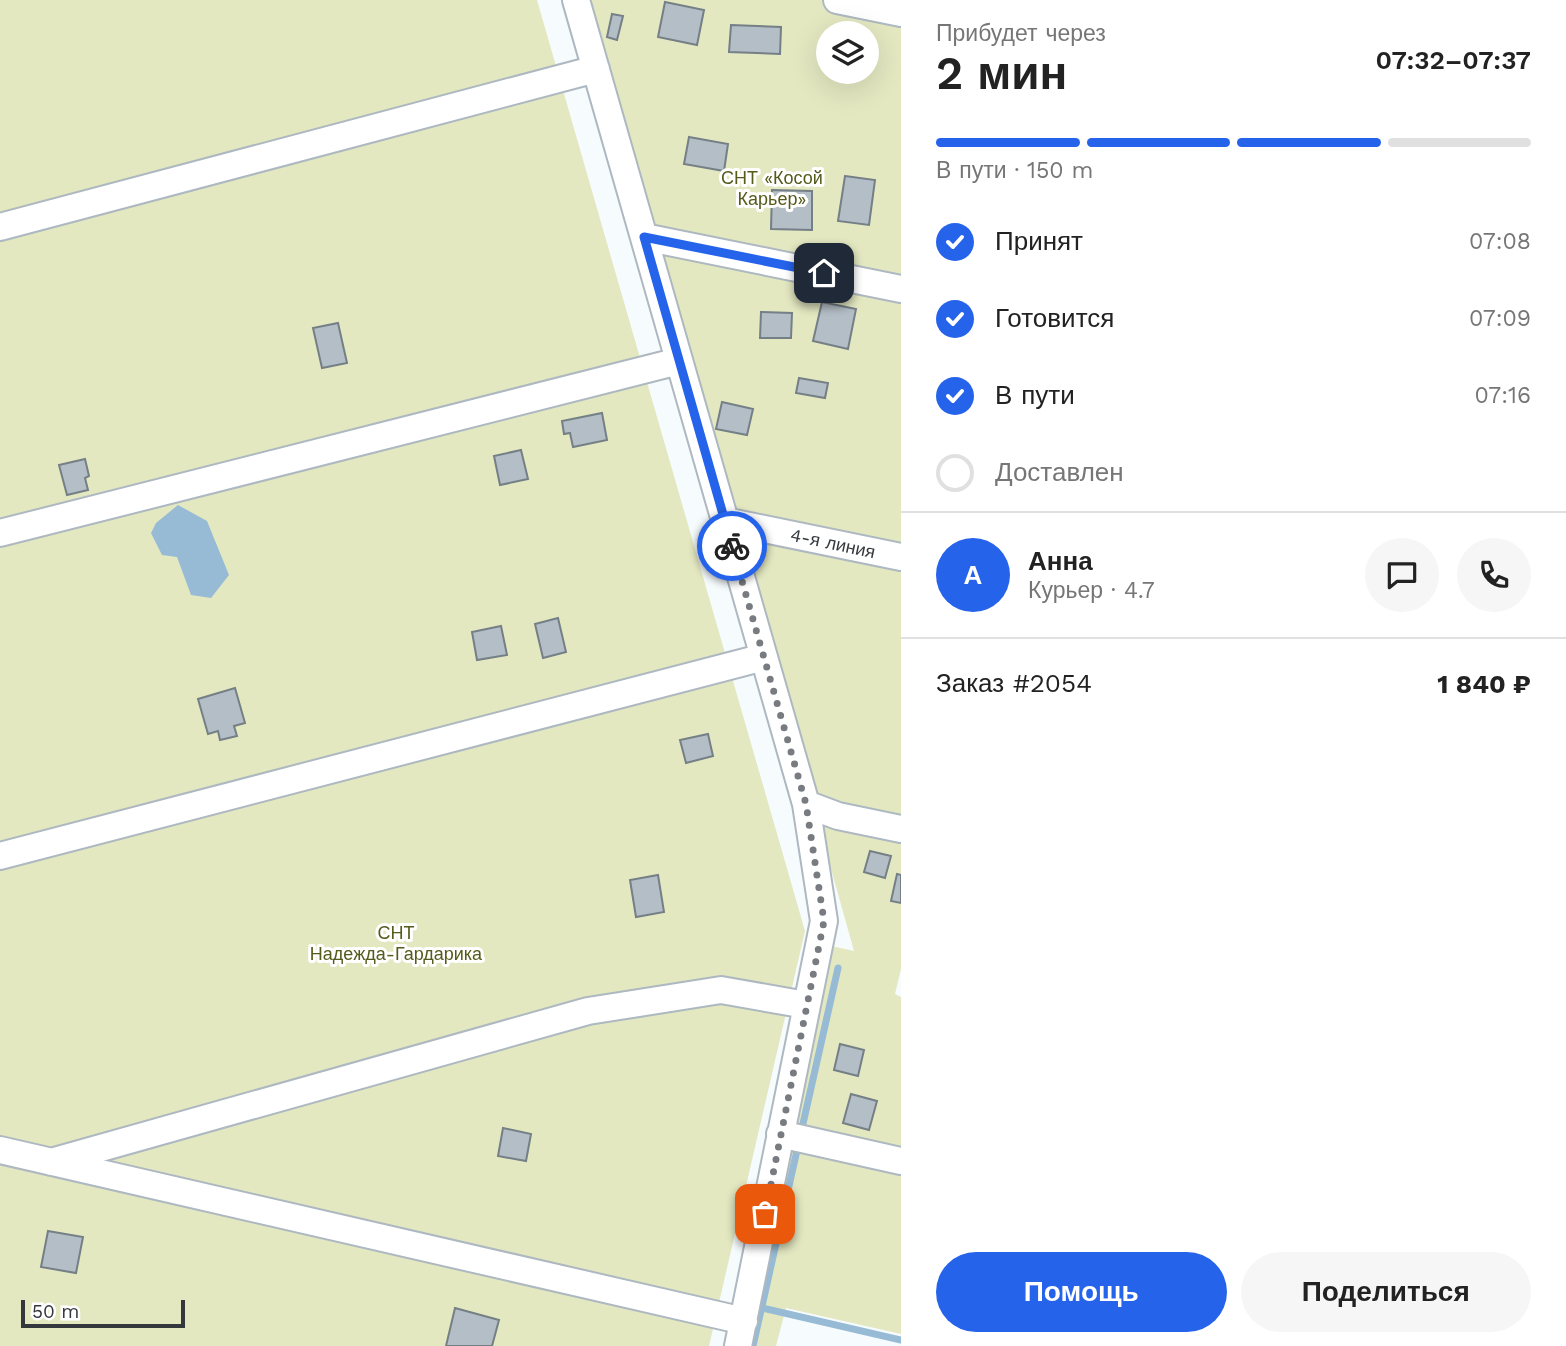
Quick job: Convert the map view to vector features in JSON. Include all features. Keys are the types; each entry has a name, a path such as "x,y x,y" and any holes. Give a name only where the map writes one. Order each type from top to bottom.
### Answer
{"street":[{"path":"0,1150 741,1333 824,921 806,804 576,0"},
{"path":"837,0 901,13"},
{"path":"0,227 596,69"},
{"path":"644,237 901,289"},
{"path":"0,533 679,361"},
{"name":"4-я линия","path":"725,521 901,557"},
{"path":"0,856 764,657"},
{"path":"806,804 838,816 901,829"},
{"path":"51,1162 588,1010 721,990 806,1005"},
{"path":"780,1133 901,1161"}],"green space":[{"name":"СНТ Надежда-Гардарика","path":"0,0 537,0 805,931 709,1346 0,1346"},
{"name":"СНТ «Косой Карьер»","path":"585,0 901,0 901,969 895,994 901,997 901,1334 786,1308 776,1346 730,1346 827,945 854,951"}],"water":[{"path":"178,505 207,521 229,575 211,598 191,595 177,557 162,555 151,533 156,523"}],"building":[{"path":"665,2 704,10 697,45 658,37"},
{"path":"612,14 623,16 617,40 607,37"},
{"path":"731,25 781,27 780,54 729,52"},
{"path":"689,137 728,144 724,171 684,164"},
{"path":"845,176 875,180 869,225 838,221"},
{"path":"772,190 812,191 812,230 771,229"},
{"path":"822,302 856,309 848,349 813,341"},
{"path":"761,312 792,313 791,338 760,338"},
{"path":"338,323 347,363 322,368 313,328"},
{"path":"799,378 828,383 825,398 796,393"},
{"path":"722,402 753,409 747,435 716,429"},
{"path":"602,413 607,440 573,447 570,433 564,434 562,421"},
{"path":"521,450 528,479 500,485 494,456"},
{"path":"85,459 89,476 85,478 88,490 67,495 59,465"},
{"path":"558,618 566,652 543,658 535,624"},
{"path":"501,626 507,655 477,660 472,632"},
{"path":"235,688 245,723 234,726 237,736 220,740 218,731 208,734 198,699"},
{"path":"708,734 713,756 686,763 680,740"},
{"path":"870,851 891,856 885,878 864,872"},
{"path":"897,874 901,875 901,903 891,901"},
{"path":"658,875 664,912 636,917 630,880"},
{"path":"840,1044 864,1050 858,1076 834,1070"},
{"path":"851,1094 877,1101 869,1130 843,1123"},
{"path":"503,1128 531,1134 526,1161 498,1156"},
{"path":"48,1231 83,1237 76,1273 41,1267"},
{"path":"455,1308 499,1320 492,1346 446,1346"}],"waterway":[{"path":"753,1346 838,968"},
{"path":"762,1308 901,1340"}],"way so far":[{"path":"732,546 806,804 824,921 765,1214"}],"route":[{"path":"732,546 644,237 824,273"}]}
